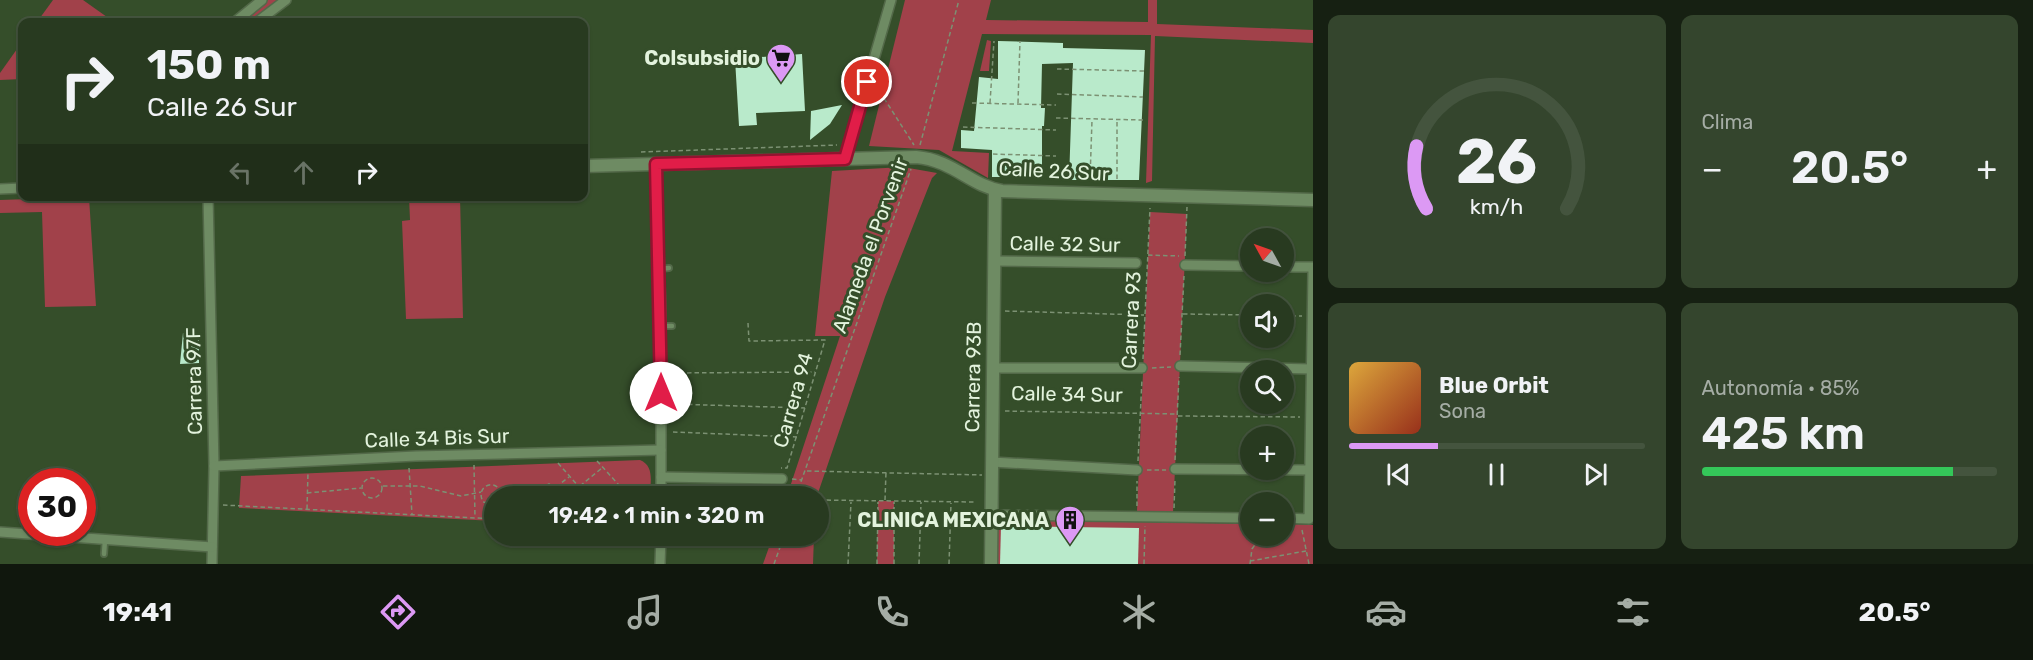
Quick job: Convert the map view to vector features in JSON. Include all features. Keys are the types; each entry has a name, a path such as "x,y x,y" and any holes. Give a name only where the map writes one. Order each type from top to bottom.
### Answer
{"street":[{"path":"238,18 249,4 262,0"},
{"path":"263,18 286,0"},
{"path":"845,159 891,0"},
{"name":"Calle 26 Sur","path":"588,166 845,159 917,154 941,161 995,190 1056,187 1150,195 1313,200"},
{"path":"656,164 661,326 661,486"},
{"path":"0,189 18,188"},
{"name":"Carrera 93B","path":"991,564 995,190"},
{"name":"Carrera 97F","path":"208,201 214,466 212,564"},
{"name":"Calle 32 Sur","path":"994,261 1136,262"},
{"path":"1185,261 1240,265"},
{"path":"1294,268 1313,269 1311,506 1309,519 1294,518"},
{"path":"1180,366 1312,362"},
{"path":"993,368 1142,368"},
{"name":"Calle 34 Bis Sur","path":"214,466 416,456 661,450"},
{"path":"992,469 1137,470"},
{"path":"1175,469 1310,470"},
{"path":"661,477 782,479"},
{"path":"991,515 1240,518"},
{"path":"0,532 212,547"},
{"path":"660,546 660,564"}],"lane":[{"path":"658,269 669,268"},
{"path":"661,326 672,326"},
{"path":"104,554 105,540"}],"path":[{"name":"Alameda el Porvenir","path":"800,486 917,154 959,0"},
{"path":"990,103 994,41"},
{"path":"1018,104 1020,41"},
{"path":"1057,69 1144,71"},
{"path":"880,92 917,154"},
{"path":"1057,94 1143,97"},
{"path":"972,103 1056,105"},
{"path":"1056,118 1143,120"},
{"path":"1090,179 1093,119"},
{"path":"1117,179 1118,119"},
{"path":"963,127 1056,130"},
{"path":"993,154 1056,156"},
{"name":"Carrera 93","path":"1144,564 1137,470 1150,195"},
{"path":"1147,255 1185,261"},
{"path":"993,311 1145,315"},
{"path":"1182,314 1240,315"},
{"path":"1294,316 1312,316"},
{"name":"Carrera 94","path":"748,324 749,341 825,340 788,468"},
{"path":"1142,368 1180,366"},
{"path":"672,373 815,372"},
{"path":"672,404 805,408"},
{"name":"Calle 34 Sur","path":"992,411 1178,415 1311,412"},
{"path":"672,432 797,437"},
{"path":"594,458 620,486"},
{"path":"555,460 578,486"},
{"path":"474,463 475,518"},
{"path":"409,466 412,515"},
{"path":"580,486 602,467"},
{"path":"805,471 886,472 992,469"},
{"path":"1137,470 1175,469"},
{"path":"306,510 308,470"},
{"path":"885,501 886,472"},
{"path":"557,486 570,477"},
{"path":"383,486 380,495 374,499 365,496 362,488 366,480 373,478 383,486 410,485 438,489 453,495 481,492"},
{"path":"307,493 362,488"},
{"path":"484,488 481,492 484,502"},
{"path":"829,500 975,502"},
{"path":"848,564 851,501"},
{"path":"876,564 878,501"},
{"path":"894,501 894,564"},
{"path":"919,564 921,502"},
{"path":"949,564 951,502"},
{"path":"223,506 484,518"},
{"path":"1302,529 1309,564"},
{"path":"774,564 780,546"},
{"path":"1254,546 1250,563 1306,551"}],"shaded area":[{"path":"53,0 83,0 108,18 40,18"},
{"path":"268,0 279,0 255,18 246,18"},
{"path":"905,0 991,0 986,20 1148,22 1148,0 1157,0 1157,24 1313,30 1313,43 1155,36 1152,181 1146,183 1151,35 982,34 952,151 989,153 988,178 939,150 869,146"},
{"path":"987,40 991,41 989,71 980,71"},
{"path":"18,48 18,79 0,80 0,73"},
{"path":"903,167 937,173 932,178 885,297 820,486 790,486 840,336 815,336 832,171"},
{"path":"0,200 89,201 96,306 45,307 42,212 0,213"},
{"path":"409,201 460,201 463,318 406,319 402,221 410,220"},
{"path":"1150,212 1187,214 1173,512 1137,511"},
{"path":"640,460 648,466 651,480 651,486 484,486 484,520 239,508 241,476"},
{"path":"878,501 894,501 894,564 877,564"},
{"path":"998,520 1240,524 1240,546 1294,546 1294,524 1313,525 1313,564 998,564"},
{"path":"769,546 814,546 813,564 763,564"}],"building":[{"path":"998,41 1063,43 1063,48 1145,50 1139,180 1069,180 1073,63 1042,64 1041,108 1045,108 1044,126 1042,126 1042,177 992,177 992,150 961,148 961,130 974,131 979,77 998,79"},
{"name":"Colsubsidio","path":"802,54 805,111 756,113 757,125 739,126 735,59"},
{"path":"842,105 830,124 810,140 811,111"},
{"path":"183,333 199,333 199,363 180,364"},
{"name":"CLINICA MEXICANA","path":"1001,526 1139,528 1138,564 1000,564"}],"place":[{"name":"Colsubsidio","path":"781,84"},
{"name":"CLINICA MEXICANA","path":"1070,546"}],"route":[{"path":"661,393 656,164 845,159 867,82"}]}
